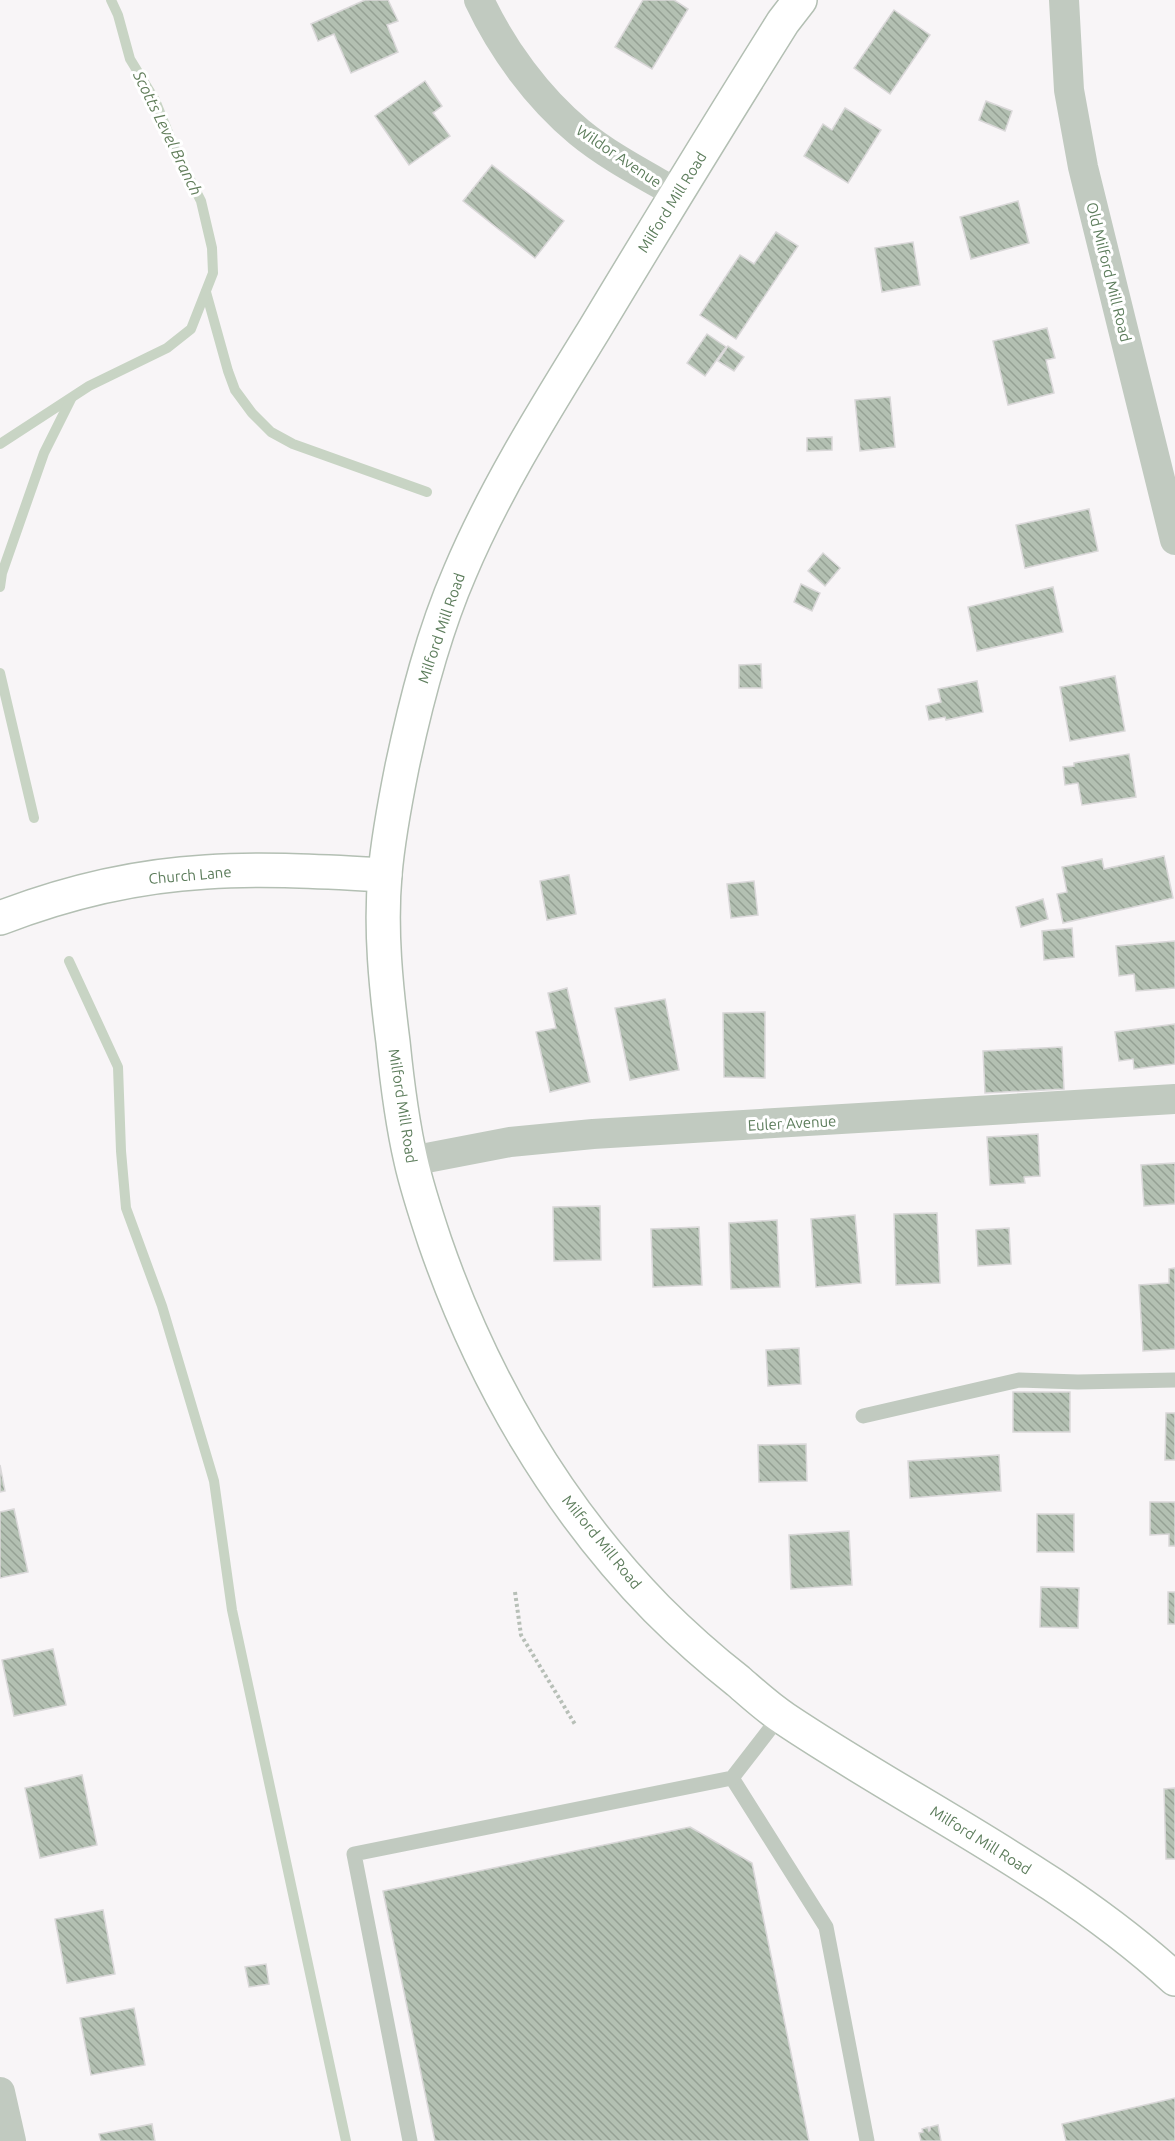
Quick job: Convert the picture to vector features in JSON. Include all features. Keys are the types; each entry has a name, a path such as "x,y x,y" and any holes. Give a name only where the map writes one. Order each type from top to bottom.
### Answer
{"main road":[{"name":"Milford Mill Road","path":"800,0 783,22 676,193 491,506 460,571 437,632 411,727 395,804 385,875 387,994 398,1091 411,1161 424,1210 449,1281 479,1352 512,1415 548,1474 579,1518 656,1608 708,1657 780,1716 964,1828 1072,1898 1153,1958 1175,1978"},
{"name":"Church Lane","path":"0,918 78,893 137,880 205,872 281,870 385,875"}],"street":[{"name":"Wildor Avenue","path":"479,0 489,22 539,93 579,132 676,193"},
{"name":"Old Milford Mill Road","path":"1064,0 1069,90 1083,167 1175,540"},
{"name":"Euler Avenue","path":"411,1161 510,1142 593,1134 1175,1099"},
{"path":"0,2092 11,2141"}],"lane":[{"path":"863,1416 1019,1380 1078,1382 1175,1380"},
{"path":"410,2141 354,1854 732,1778 780,1716"},
{"path":"732,1778 826,1927 867,2141"}],"path":[{"path":"515,1592 521,1635 576,1725"}],"building":[{"path":"365,0 388,0 398,21 387,25 398,52 351,73 334,34 318,41 311,24"},
{"path":"643,0 674,0 688,9 652,69 615,47"},
{"path":"894,10 930,35 890,94 854,68"},
{"path":"425,81 442,106 433,113 450,136 409,165 375,116"},
{"path":"986,101 1012,111 1005,131 979,120"},
{"path":"845,108 881,130 848,183 804,156 823,124 832,130"},
{"path":"492,165 564,221 535,258 463,201"},
{"path":"1018,201 1029,243 971,259 960,217"},
{"path":"776,232 798,246 736,339 700,315 740,255 754,264"},
{"path":"913,242 920,285 882,292 875,248"},
{"path":"1047,328 1055,358 1046,360 1054,393 1008,405 993,341"},
{"path":"707,334 726,347 705,376 687,363"},
{"path":"728,346 744,357 734,371 718,361"},
{"path":"890,397 895,447 860,451 855,400"},
{"path":"832,437 832,450 807,451 807,438"},
{"path":"1089,509 1098,551 1025,568 1016,525"},
{"path":"823,553 840,568 825,586 808,571"},
{"path":"801,584 820,593 812,611 794,602"},
{"path":"1053,587 1063,632 977,651 968,607"},
{"path":"761,664 762,688 739,688 739,665"},
{"path":"1115,676 1125,731 1070,741 1060,687"},
{"path":"977,681 983,712 946,720 945,717 929,720 926,706 941,702 938,689"},
{"path":"1129,754 1136,797 1082,805 1078,783 1065,785 1063,767"},
{"path":"1164,856 1173,898 1063,923 1057,894 1067,892 1062,867 1102,859 1104,869"},
{"path":"569,875 576,914 547,920 540,881"},
{"path":"754,881 758,915 731,918 727,884"},
{"path":"1043,899 1048,919 1021,927 1016,907"},
{"path":"1072,928 1074,957 1044,960 1042,931"},
{"path":"1175,941 1175,988 1136,991 1134,974 1119,976 1116,946"},
{"path":"567,988 590,1082 550,1092 536,1032 556,1028 548,993"},
{"path":"665,999 679,1070 630,1080 615,1008"},
{"path":"765,1012 765,1078 724,1077 723,1013"},
{"path":"1175,1024 1175,1064 1134,1069 1133,1059 1119,1061 1115,1032"},
{"path":"1062,1047 1064,1089 985,1093 983,1051"},
{"path":"1038,1134 1040,1176 1024,1177 1025,1183 990,1185 987,1137"},
{"path":"1175,1163 1175,1204 1144,1206 1141,1165"},
{"path":"600,1206 601,1260 554,1261 553,1207"},
{"path":"937,1213 940,1283 896,1285 894,1214"},
{"path":"855,1215 861,1283 816,1287 811,1219"},
{"path":"777,1220 780,1287 731,1289 729,1223"},
{"path":"699,1227 702,1285 653,1287 651,1229"},
{"path":"1009,1228 1011,1264 978,1266 976,1230"},
{"path":"1175,1268 1175,1349 1143,1351 1139,1285 1169,1283 1169,1269"},
{"path":"799,1348 801,1384 768,1386 766,1350"},
{"path":"1013,1392 1070,1392 1070,1432 1013,1432"},
{"path":"1166,1413 1175,1413 1175,1460 1165,1460"},
{"path":"806,1444 807,1481 759,1482 758,1445"},
{"path":"999,1455 1001,1491 910,1498 908,1461"},
{"path":"0,1465 5,1491 0,1492"},
{"path":"1150,1502 1175,1502 1175,1546 1169,1546 1169,1534 1150,1535"},
{"path":"14,1509 28,1572 0,1578 0,1512"},
{"path":"1037,1514 1074,1514 1074,1552 1037,1552"},
{"path":"849,1531 852,1585 791,1589 789,1535"},
{"path":"1041,1587 1079,1588 1078,1628 1040,1627"},
{"path":"1168,1592 1175,1592 1175,1624 1168,1624"},
{"path":"53,1649 66,1705 14,1716 2,1660"},
{"path":"82,1775 97,1845 40,1858 25,1788"},
{"path":"1175,1788 1175,1859 1166,1859 1164,1789"},
{"path":"690,1827 752,1863 809,2141 435,2141 383,1891"},
{"path":"103,1910 115,1974 67,1983 55,1919"},
{"path":"266,1964 269,1984 249,1987 245,1967"},
{"path":"134,2008 145,2065 91,2075 80,2018"},
{"path":"1175,2098 1175,2141 1066,2141 1062,2124"},
{"path":"152,2124 155,2141 101,2141 99,2134"},
{"path":"938,2125 941,2141 921,2141 919,2133 923,2132 922,2129 928,2127 929,2131 930,2127"}],"waterway":[{"name":"Scotts Level Branch","path":"0,444 89,386 167,348 191,329 213,273 212,248 201,201 176,152 155,100 130,59 118,15 111,0"},
{"path":"206,292 235,390 252,413 271,432 293,444 427,492"},
{"path":"0,587 2,573 44,453 71,399"},
{"path":"0,673 34,818"},
{"path":"69,961 118,1067 126,1208 162,1306 214,1481 232,1610 346,2141"}]}
